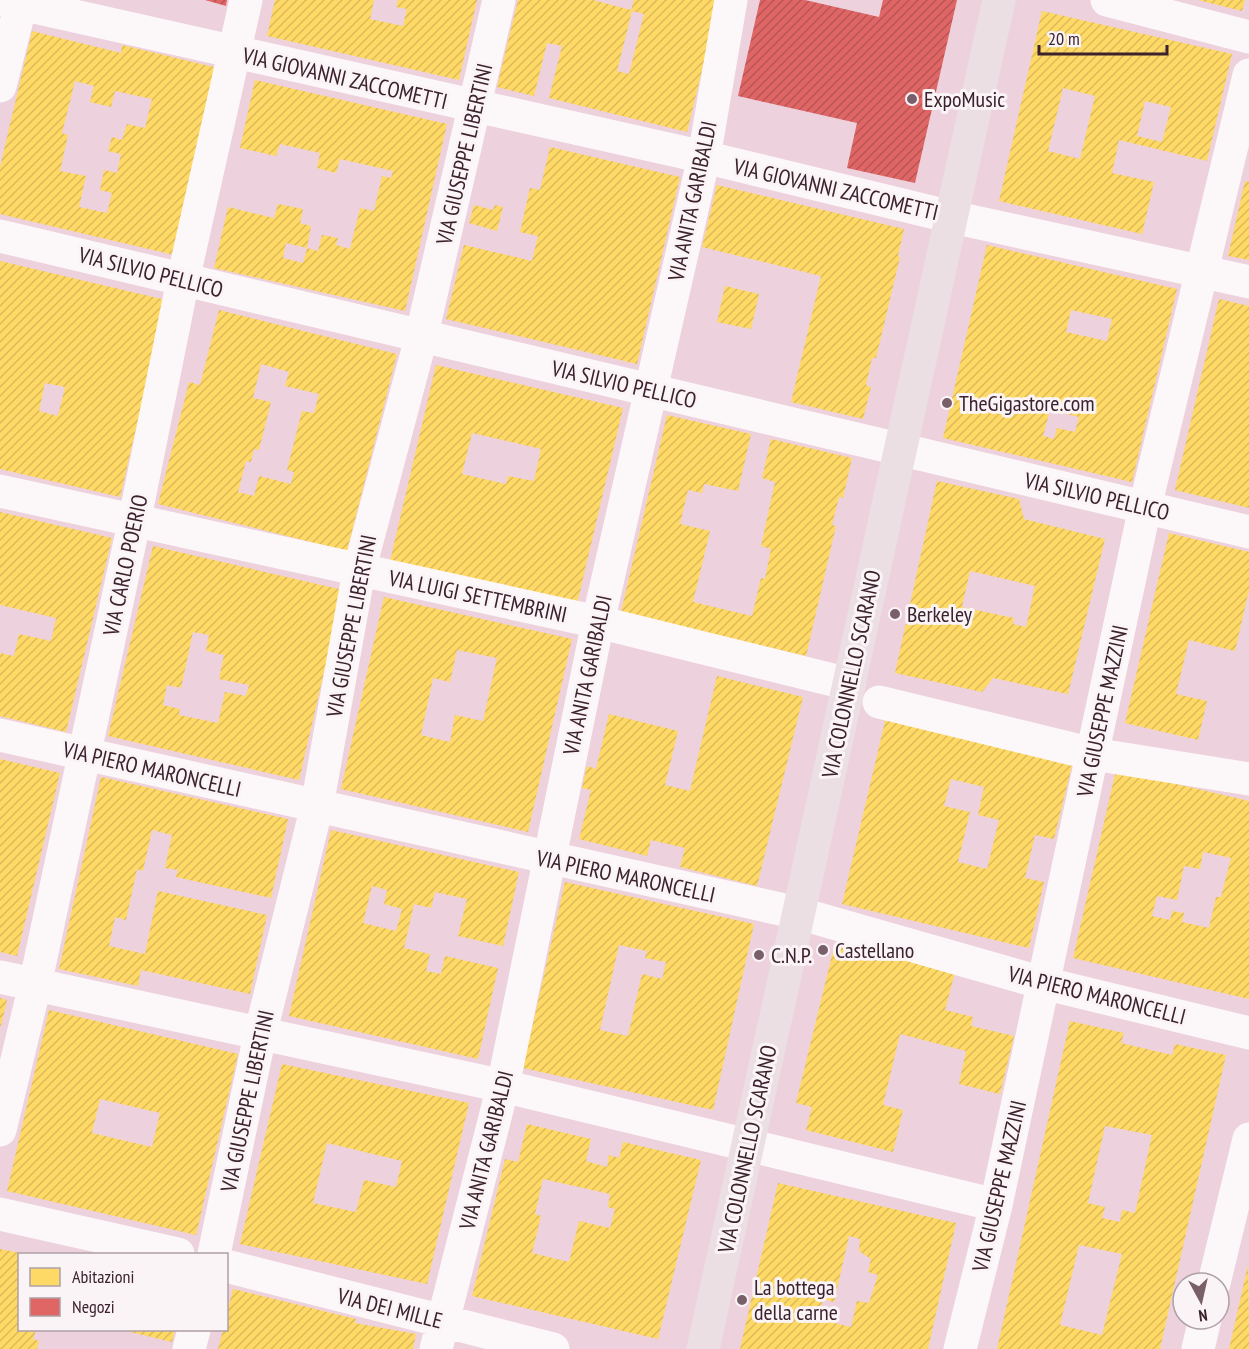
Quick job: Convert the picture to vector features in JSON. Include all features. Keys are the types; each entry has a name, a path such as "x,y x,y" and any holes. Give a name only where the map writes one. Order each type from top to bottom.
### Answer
{"main road":[{"name":"VIA COLONNELLO SCARANO","path":"703,1349 999,0"}],"street":[{"name":"VIA CARLO POERIO","path":"0,1130 35,985 134,523 183,280 246,0"},
{"name":"VIA GIUSEPPE LIBERTINI","path":"214,1253 260,1035 317,806 359,571 421,338 499,0"},
{"name":"VIA ANITA GARIBALDI","path":"439,1336 503,1086 598,622 704,157 731,0"},
{"path":"1107,0 1249,37"},
{"name":"VIA GIOVANNI ZACCOMETTI","path":"15,2 234,54 704,157 952,217 1249,282"},
{"path":"0,86 15,2"},
{"name":"VIA GIUSEPPE MAZZINI","path":"960,1349 996,1205 1145,507 1249,75"},
{"name":"VIA SILVIO PELLICO","path":"0,236 421,338 1249,532"},
{"name":"VIA LUIGI SETTEMBRINI","path":"0,491 134,523 598,622 849,684"},
{"path":"879,702 1093,754 1249,780"},
{"name":"VIA PIERO MARONCELLI","path":"0,735 548,860 798,913 1043,983 1249,1033"},
{"path":"0,977 503,1086 996,1205"},
{"path":"1217,1271 1249,1139"},
{"path":"0,1214 174,1253"},
{"name":"VIA DEI MILLE","path":"228,1267 439,1336 553,1349"},
{"path":"189,1349 194,1331"},
{"path":"1198,1349 1202,1331"}],"building: Abitazioni":[{"path":"275,0 374,0 370,19 403,26 407,9 396,7 398,0 477,0 459,80 267,36"},
{"path":"518,0 593,0 631,10 634,0 719,0 687,132 549,98 562,46 547,43 534,96 497,87","holes":["632,11 644,14 629,74 617,71"]},
{"path":"1198,0 1245,0 1242,11"},
{"path":"1042,11 1232,54 1207,161 1119,140 1112,173 1154,182 1142,234 999,201","holes":["1063,88 1095,96 1080,159 1048,151","1145,101 1171,107 1162,142 1137,136"]},
{"path":"32,31 121,53 122,45 218,68 174,255 0,214 0,167","holes":["75,81 94,86 90,102 111,107 115,91 152,99 145,128 127,124 122,140 112,137 108,151 121,154 117,173 104,170 100,190 112,193 107,213 79,207 86,176 60,171 68,135 62,133"]},
{"path":"255,80 447,124 405,311 214,268 228,207 274,218 278,204 303,209 300,223 311,226 307,248 318,251 322,235 338,238 336,245 350,249 360,208 374,211 382,176 391,178 393,171 340,159 336,173 317,168 320,153 280,144 276,156 240,148","holes":["286,243 307,248 303,263 283,258"]},
{"path":"550,147 680,177 637,364 446,319 464,245 532,261 538,236 520,232 530,188 540,190"},
{"path":"1245,181 1249,182 1249,260 1228,256"},
{"path":"717,185 904,229 898,256 900,257 876,358 872,358 866,385 871,387 863,419 791,402 821,276 702,247"},
{"path":"474,205 493,210 495,205 503,207 497,231 469,223"},
{"path":"987,245 1177,289 1132,482 943,438","holes":["1071,310 1112,319 1107,341 1066,332","1050,410 1079,417 1075,432 1057,428 1054,439 1043,436"]},
{"path":"0,261 166,300 120,497 0,469","holes":["45,383 65,387 58,416 39,411"]},
{"path":"725,286 759,294 751,329 717,322"},
{"path":"1219,299 1249,306 1249,508 1175,490"},
{"path":"219,310 397,354 347,551 158,504 189,382 200,385","holes":["261,364 289,372 285,386 319,394 314,413 302,411 287,470 294,472 291,484 259,476 254,496 238,492 246,461 251,462 254,449 259,450 271,402 253,398"]},
{"path":"436,365 623,408 577,604 390,561","holes":["472,433 541,449 534,481 508,476 506,484 462,474"]},
{"path":"667,415 751,434 738,491 704,484 702,493 688,490 680,524 710,531 693,602 752,616 761,578 765,579 771,549 761,546 775,482 762,478 771,439 852,458 843,498 839,497 832,525 836,526 806,656 621,612"},
{"path":"937,481 1019,499 1024,519 1105,539 1068,694 993,678 982,692 895,673","holes":["970,571 1035,586 1026,627 1013,624 1014,618 962,607"]},
{"path":"0,512 112,538 66,732 0,716 0,653 14,656 19,634 51,641 56,618 0,605"},
{"path":"1169,533 1249,552 1249,590 1235,651 1189,640 1176,694 1207,701 1198,740 1125,723"},
{"path":"153,546 343,590 299,780 108,736","holes":["193,632 209,635 206,651 224,655 219,679 249,685 246,696 225,692 218,723 179,715 180,709 163,705 167,685 181,688"]},
{"path":"384,597 572,639 528,832 341,789","holes":["457,650 497,658 483,721 455,715 450,742 421,735 433,678 450,682"]},
{"path":"717,676 803,697 757,886 680,867 685,848 651,840 647,856 579,839 591,790 582,788 587,766 596,769 609,714 678,731 665,785 690,791"},
{"path":"886,717 1073,761 1054,839 1035,835 1025,878 1044,882 1029,948 842,904","holes":["951,779 984,787 978,815 999,820 987,869 958,862 970,812 944,806"]},
{"path":"0,759 60,773 17,956 0,952"},
{"path":"1116,770 1249,801 1249,999 1073,958","holes":["1203,852 1231,858 1221,897 1216,897 1209,928 1182,922 1184,913 1172,911 1170,920 1152,916 1157,896 1177,900 1184,866 1200,869"]},
{"path":"101,777 288,819 271,898 176,877 178,870 165,868 172,835 152,830 143,871 137,869 126,920 115,917 109,946 145,954 158,891 267,915 250,994 141,970 138,986 59,969"},
{"path":"331,830 519,872 503,946 458,936 467,899 435,892 431,908 414,904 404,948 430,954 426,971 441,974 445,956 498,968 478,1059 289,1016","holes":["372,886 387,890 384,904 402,909 396,931 363,923"]},
{"path":"565,882 754,924 713,1110 523,1068","holes":["619,945 647,951 645,958 666,962 662,979 642,974 628,1036 600,1030"]},
{"path":"835,943 955,972 945,1010 973,1017 971,1026 1014,1036 1000,1094 959,1084 966,1051 900,1034 883,1105 903,1110 893,1152 806,1130 812,1107 796,1103"},
{"path":"0,998 7,1000 1,1026 0,1026"},
{"path":"49,1010 238,1054 196,1235 7,1191","holes":["100,1099 160,1113 152,1147 92,1133"]},
{"path":"1070,1021 1124,1033 1121,1043 1172,1055 1175,1044 1226,1055 1178,1271 1171,1271 1171,1300 1160,1349 997,1349","holes":["1105,1126 1152,1135 1135,1213 1122,1210 1120,1222 1102,1218 1105,1207 1088,1203","1079,1245 1122,1254 1102,1335 1060,1325"]},
{"path":"282,1064 469,1103 427,1284 240,1244","holes":["327,1143 402,1161 396,1187 364,1180 356,1212 313,1203"]},
{"path":"527,1124 591,1139 586,1161 607,1167 609,1155 619,1158 623,1142 701,1160 658,1339 472,1296 505,1159 518,1162","holes":["543,1179 610,1194 608,1207 615,1209 610,1228 579,1221 569,1262 532,1253 541,1216 535,1214"]},
{"path":"778,1183 956,1223 928,1349 740,1349","holes":["849,1236 860,1239 859,1251 871,1259 868,1272 878,1275 869,1303 857,1301 851,1327 818,1319 823,1299 834,1302"]},
{"path":"0,1249 20,1253 18,1253 18,1331 36,1331 33,1339 39,1341 37,1349 0,1349"},
{"path":"1248,1265 1249,1349 1229,1349"},
{"path":"233,1289 356,1319 355,1323 416,1334 413,1349 218,1349 223,1331 228,1331 228,1308"},
{"path":"126,1331 175,1331 172,1342"}],"building: Negozi":[{"path":"205,0 227,0 226,6"},
{"path":"760,0 805,0 879,17 883,0 957,0 915,183 847,168 857,123 738,96"}],"place":[{"name":"ExpoMusic","path":"912,99"},
{"name":"TheGigastore.com","path":"947,403"},
{"name":"Berkeley","path":"895,614"},
{"name":"Castellano","path":"823,950"},
{"name":"C.N.P.","path":"759,955"},
{"name":"La bottega della carne","path":"742,1300"}]}
